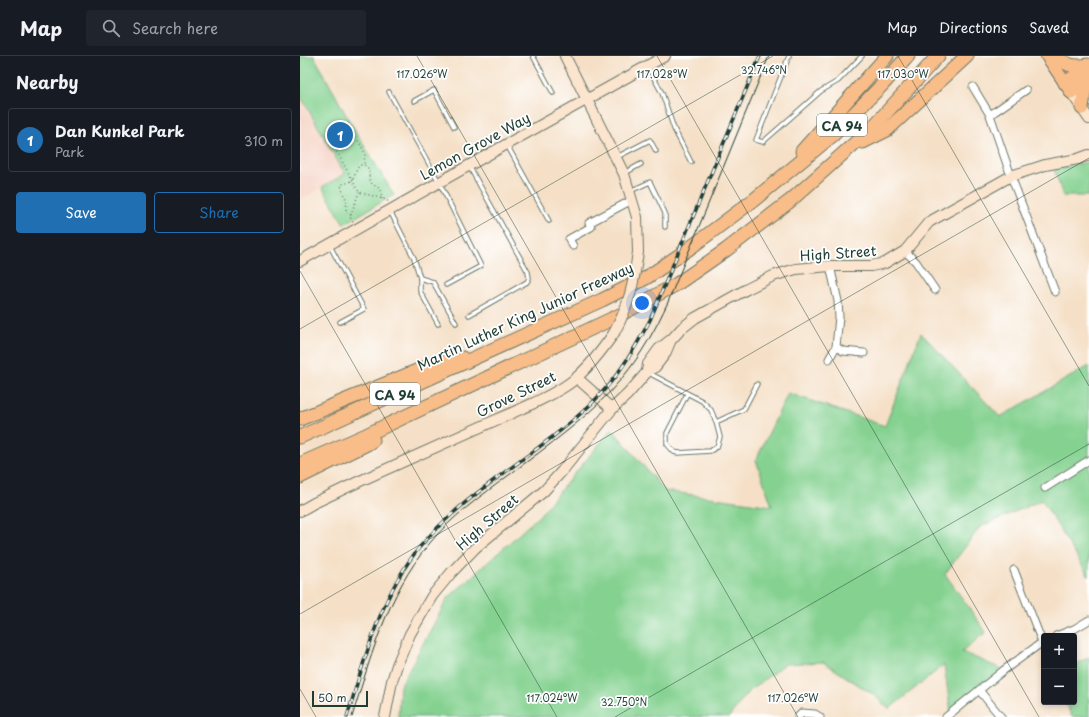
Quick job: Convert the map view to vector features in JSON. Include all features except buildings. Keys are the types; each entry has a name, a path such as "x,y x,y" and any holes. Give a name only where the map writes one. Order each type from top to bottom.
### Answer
{"highway":[{"path":"770,187 887,56"},
{"name":"Martin Luther King Junior Freeway","path":"300,437 602,300 646,278 690,248 770,187 833,135 884,84 908,56"},
{"name":"CA 94","path":"300,464 400,419 618,316 677,284 726,250 790,202 886,113 938,56"},
{"path":"850,148 887,130 967,56"},
{"path":"1056,56 1067,65 1076,67 1089,66"},
{"path":"1068,87 1089,66"},
{"path":"1068,87 1087,80"},
{"path":"1082,108 1087,80"},
{"path":"300,418 436,363 491,351"},
{"path":"300,477 367,444 400,419"}],"main road":[{"name":"Grove Street","path":"300,511 360,481 560,390 577,378 602,350 624,316 632,288 638,252 638,217 624,174 565,56"},
{"name":"Lemon Grove Way","path":"300,261 665,56"},
{"path":"1047,56 1089,119"},
{"name":"High Street","path":"385,717 392,681 401,655 417,621 432,596 475,548 544,491 612,409 628,394 647,372 648,364 659,349 672,339 681,329 695,318 773,276 796,269 830,266 871,266 885,263 905,251 929,222 1011,176 1045,165 1078,159 1089,155"},
{"path":"577,378 612,409"}],"street":[{"path":"972,87 990,115 1011,176 1055,292"},
{"path":"990,115 1026,90"},
{"path":"572,246 569,239 591,227 589,223 631,196"},
{"path":"905,251 916,262 929,279 935,290"},
{"path":"829,359 836,347 840,317 830,266"},
{"path":"836,347 843,351 864,353"},
{"path":"1045,488 1089,460"},
{"path":"1014,570 1041,636"},
{"path":"1064,633 1089,620"},
{"path":"946,717 1041,642"},
{"path":"979,690 1001,717"},
{"path":"800,715 815,714 820,717"}],"lane":[{"path":"533,56 553,93"},
{"path":"790,56 756,140 763,142 821,91 838,81 862,56"},
{"path":"647,66 662,92 674,129 691,162"},
{"path":"414,101 434,90 454,127"},
{"path":"389,92 439,182 481,266 446,285"},
{"path":"616,158 650,140 656,151"},
{"path":"507,144 549,221"},
{"path":"624,174 641,164"},
{"path":"468,315 527,282 528,278 528,272 469,165"},
{"path":"631,196 650,182 665,213 665,227"},
{"path":"391,210 414,258 420,278 420,291 438,324"},
{"path":"329,245 364,309 340,322"},
{"path":"420,278 433,282 456,323"},
{"path":"647,372 702,402 711,410 720,437 717,447 710,451 678,453 674,452 667,444 666,433 687,394"},
{"path":"716,422 744,409 757,384"}],"path":[{"path":"348,122 366,154 364,164"},
{"path":"327,134 359,192 387,200 391,210"},
{"path":"351,215 346,212 347,200 344,196 341,185 352,180 356,168 364,164"},
{"path":"364,164 369,169 370,182 378,186 381,190 382,199"},
{"path":"357,229 350,217 359,192"}],"shaded area":[{"path":"300,95 345,174 300,200"}],"green space":[{"path":"300,56 314,56 350,122 394,195 344,224 322,187 345,174 300,95"},
{"path":"1089,162 1089,196 1063,196 1054,169"},
{"path":"921,333 1000,417 1089,366 1089,577 1042,500 980,527 945,574 986,632 962,652 1004,670 951,713 944,665 889,709 874,695 823,662 785,664 748,692 729,717 398,717 400,686 448,598 539,516 612,429 665,491 772,506 756,460 788,393 885,426"},
{"path":"1089,657 1089,717 1072,717 1066,705 1077,705 1078,663"}],"tram line":[{"path":"352,717 366,671 391,605 414,564 429,544 467,507 554,441 597,405 623,377 642,350 668,302 769,56"}],"railway":[{"path":"347,717 367,651 384,607 405,567 419,548 438,527 459,508 570,423 591,404 609,385 638,343 650,320 760,56"}],"place":[{"name":"Dan Kunkel Park","path":"340,135"}]}
